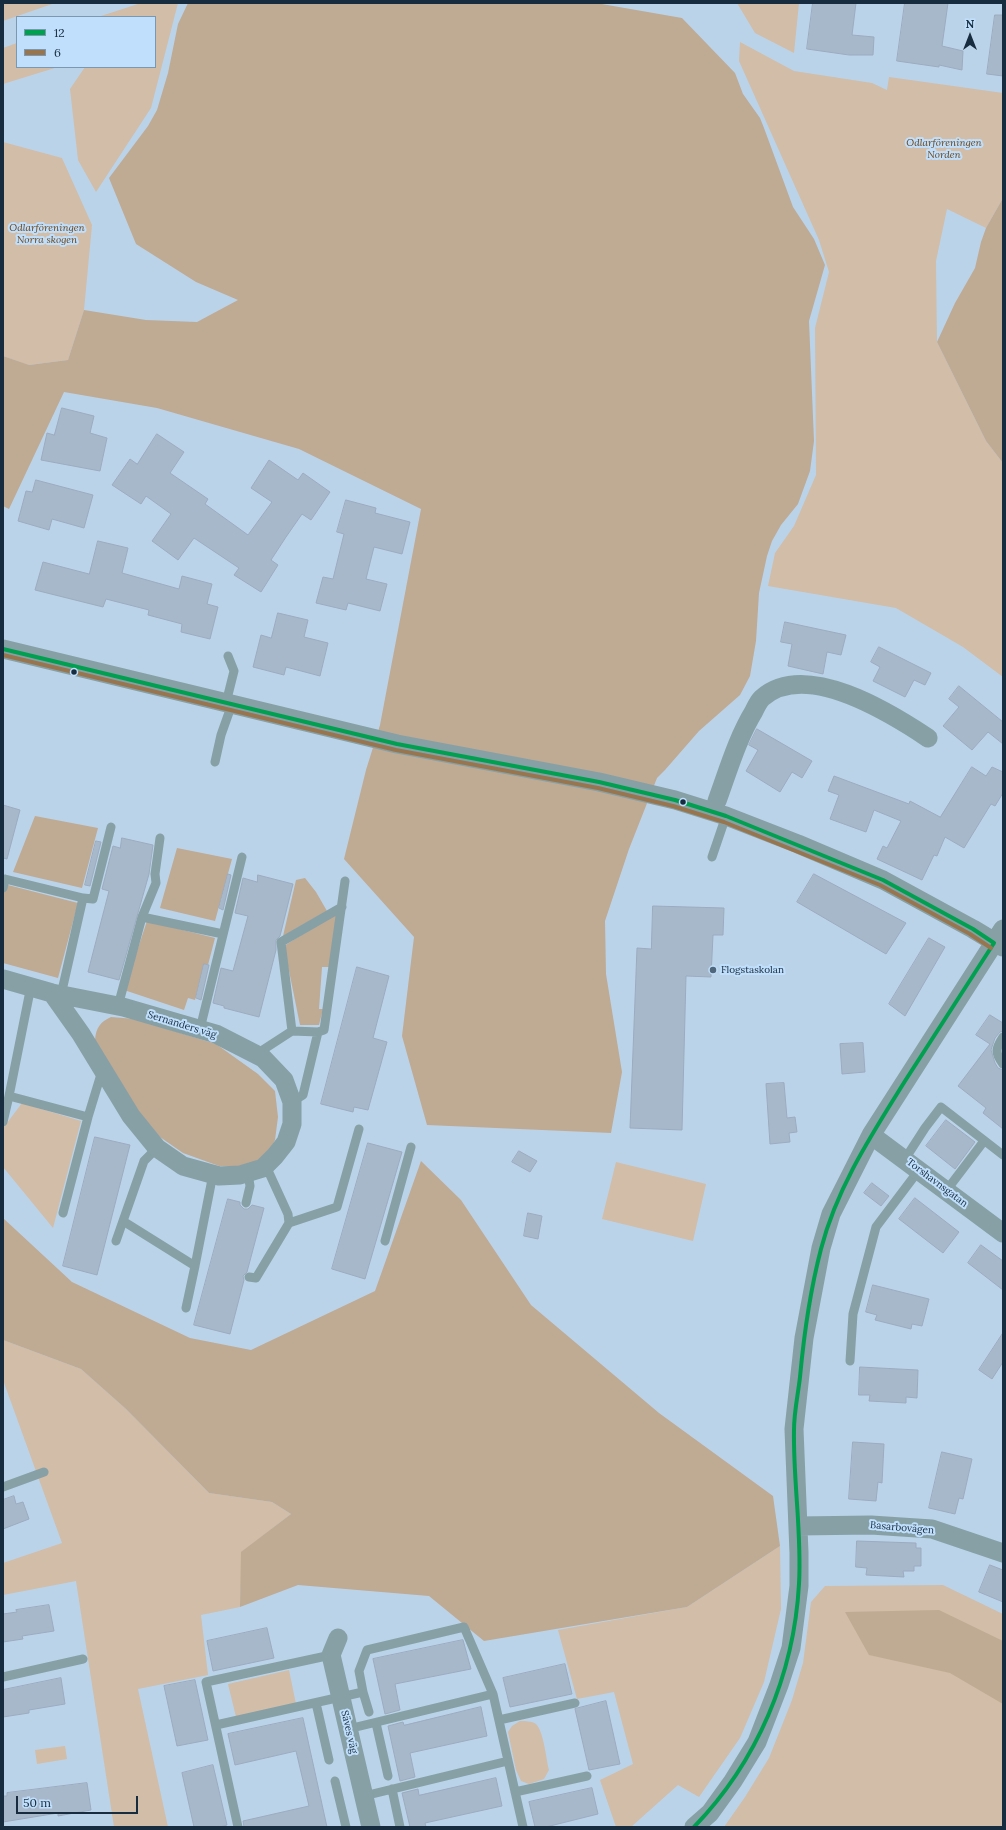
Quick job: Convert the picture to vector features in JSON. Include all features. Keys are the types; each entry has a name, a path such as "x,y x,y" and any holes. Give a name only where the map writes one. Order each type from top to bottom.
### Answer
{"street":[{"path":"3,649 397,744 599,782 675,800 721,808 798,844 883,880 973,929 1000,940 871,1135 831,1214 821,1248 804,1338 794,1429 798,1526 798,1593 791,1648 779,1685 757,1742 733,1782 710,1813 694,1827"},
{"path":"721,808 744,728 761,699 780,687 806,685 856,697 869,702 897,717 928,738"},
{"name":"Sernanders väg","path":"3,979 56,994 118,1006 216,1034 263,1058 284,1080 292,1102 292,1124 286,1142 266,1166 240,1175 219,1176 183,1166 157,1148 131,1116 56,994"},
{"name":"Torshavnsgatan","path":"871,1135 1003,1232"},
{"name":"Basarbovägen","path":"798,1526 871,1525 932,1529 1003,1553"},
{"name":"Säves väg","path":"334,1647 341,1697 370,1827"}],"lane":[{"path":"215,762 229,704 234,671 228,656"},
{"path":"712,857 721,808"},
{"path":"3,888 5,879 83,898 93,899 111,827"},
{"path":"118,1006 142,917 156,883 155,874 160,838"},
{"path":"200,1030 242,857"},
{"path":"255,1055 292,1031 318,1032 324,1030 345,881"},
{"path":"56,994 83,898"},
{"path":"292,1031 281,942 342,907"},
{"path":"142,917 223,934"},
{"path":"3,1122 31,986"},
{"path":"292,1102 303,1095 318,1032"},
{"path":"1003,1037 996,1047 996,1054 1003,1064"},
{"path":"63,1213 102,1070"},
{"path":"9,1096 88,1117"},
{"path":"850,1361 853,1314 876,1227 912,1165 925,1128 941,1107 1003,1156"},
{"path":"289,1223 337,1207 359,1129"},
{"path":"946,1190 984,1141"},
{"path":"385,1241 411,1147"},
{"path":"116,1241 144,1161 157,1148"},
{"path":"249,1277 256,1278 289,1223 288,1214 266,1166"},
{"path":"246,1203 250,1186 248,1173"},
{"path":"186,1308 213,1174"},
{"path":"123,1221 195,1266"},
{"path":"3,1487 44,1472"},
{"path":"368,1712 359,1671 367,1650 464,1627 493,1694 523,1827"},
{"path":"238,1827 206,1682 334,1647"},
{"path":"3,1677 83,1659"},
{"path":"216,1725 363,1692"},
{"path":"348,1729 493,1694"},
{"path":"316,1703 329,1760"},
{"path":"499,1720 575,1703"},
{"path":"376,1723 388,1776"},
{"path":"364,1796 508,1760"},
{"path":"515,1792 587,1776"},
{"path":"335,1781 346,1827"},
{"path":"392,1789 400,1827"}],"green space":[{"path":"3,3 55,3 16,16 3,21"},
{"path":"141,3 178,3 151,108 96,192 78,160 70,89 84,68 156,68 156,16 101,16"},
{"path":"737,3 799,3 794,53 755,33"},
{"name":"Odlarföreningen Norden","path":"740,42 794,71 872,83 887,90 889,77 1003,93 1003,198 986,228 947,209 936,261 937,342 986,441 1003,463 1003,677 963,647 896,608 768,586 775,553 794,526 816,475 815,328 829,272 819,240 739,61"},
{"path":"16,43 16,68 55,68 3,84 3,48"},
{"name":"Odlarföreningen Norra skogen","path":"3,142 62,158 92,225 84,310 68,360 28,365 3,356"},
{"path":"22,1103 81,1121 53,1228 3,1167 4,1127"},
{"path":"616,1162 706,1184 693,1241 602,1219"},
{"path":"3,1340 81,1369 126,1409 209,1493 272,1502 291,1514 242,1552 240,1607 201,1615 208,1675 138,1689 168,1827 114,1827 76,1581 3,1595 3,1563 62,1543 3,1380"},
{"path":"780,1546 781,1609 764,1682 740,1738 699,1797 678,1785 631,1827 616,1827 600,1780 633,1764 614,1692 577,1699 558,1630 687,1607"},
{"path":"943,1585 1003,1614 1003,1827 724,1827 745,1797 769,1758 792,1700 803,1663 811,1602 825,1586"},
{"path":"289,1670 296,1704 236,1717 228,1684"},
{"path":"520,1721 533,1722 539,1728 543,1739 549,1770 544,1779 529,1784 521,1781 516,1770 508,1732 512,1726"},
{"path":"65,1746 67,1759 37,1764 35,1750"}],"shaded area":[{"path":"188,3 596,3 682,18 735,73 743,94 760,118 793,207 814,239 825,265 809,321 814,441 810,471 798,504 781,525 772,541 767,556 759,593 756,641 750,676 740,695 699,731 657,778 629,849 605,921 606,974 622,1072 611,1133 427,1125 402,1036 414,937 344,859 366,770 380,725 421,509 299,449 157,408 64,392 9,509 3,506 3,356 29,365 68,360 84,310 146,320 197,322 238,300 196,282 136,244 109,178 148,126 157,110 168,73 178,24"},
{"path":"1003,198 1003,463 986,441 937,342 955,303 975,268 986,228"},
{"path":"35,816 98,828 82,888 13,872"},
{"path":"177,848 232,859 215,921 160,908"},
{"path":"305,878 316,892 327,911 283,936 296,880"},
{"path":"4,884 78,903 58,978 3,963"},
{"path":"339,911 330,967 322,967 319,1009 323,1009 319,1025 300,1025 284,946"},
{"path":"147,921 215,938 208,965 204,964 195,1000 188,998 184,1010 124,990"},
{"path":"111,1017 135,1019 216,1044 258,1074 275,1091 278,1117 275,1140 270,1150 256,1162 239,1166 219,1166 183,1153 160,1137 139,1112 95,1040 96,1032 99,1026"},
{"path":"421,1161 461,1200 531,1305 659,1413 773,1496 780,1546 687,1607 484,1641 429,1596 298,1585 240,1607 241,1552 291,1514 272,1502 209,1493 126,1409 81,1369 3,1340 3,1218 72,1282 190,1338 251,1350 375,1291"},
{"path":"939,1610 1003,1641 1003,1704 950,1673 869,1655 845,1612"}],"building":[{"path":"813,3 856,3 852,35 874,37 873,55 849,55 807,49"},
{"path":"905,3 948,3 942,46 963,51 962,70 939,65 939,67 897,61"},
{"path":"995,15 1003,15 1003,76 987,74"},
{"path":"62,408 94,416 90,433 107,438 100,471 41,460 47,433 54,435"},
{"path":"157,434 184,452 170,473 208,499 205,504 248,535 272,502 251,488 269,460 298,480 303,473 330,492 311,520 302,514 286,537 271,560 278,565 261,592 234,575 239,568 194,538 178,560 152,541 171,514 146,496 141,504 112,485 130,459 137,464"},
{"path":"36,480 93,495 84,528 52,519 49,530 18,521 26,491 32,492"},
{"path":"346,500 376,508 375,513 410,522 402,554 374,547 366,579 387,584 380,611 348,603 346,610 316,603 323,577 333,579 344,534 337,532"},
{"path":"98,541 128,548 122,573 179,589 182,576 212,584 207,604 218,607 210,639 181,632 182,624 148,615 149,610 106,599 103,607 35,590 43,562 89,574"},
{"path":"278,613 308,620 304,637 328,643 320,676 286,667 284,675 253,667 261,635 271,638"},
{"path":"785,622 846,635 841,655 827,652 823,674 788,666 792,644 781,642"},
{"path":"879,647 931,673 925,685 914,680 905,697 873,681 880,667 871,662"},
{"path":"959,686 1003,722 1003,744 988,732 972,750 943,726 959,707 949,699"},
{"path":"757,729 812,761 802,778 792,772 780,792 746,771 758,750 749,745"},
{"path":"972,767 986,776 992,767 1003,772 1003,793 995,806 991,804 964,848 945,837 937,856 934,855 922,880 877,859 883,846 887,848 901,821 874,810 866,832 830,819 839,795 828,791 834,776 909,804 910,801 940,817"},
{"path":"3,805 20,810 7,859 3,858"},
{"path":"122,838 153,845 149,874 119,980 88,972 109,891 102,889 113,846 120,848"},
{"path":"96,841 101,842 90,886 85,885"},
{"path":"228,874 231,875 223,910 219,908"},
{"path":"814,874 906,923 886,954 797,902"},
{"path":"258,875 293,884 280,936 276,940 276,950 259,1017 224,1008 224,1006 213,1003 221,968 233,971 248,916 235,913 243,878 257,882"},
{"path":"653,906 724,908 723,935 713,935 711,977 686,976 682,1130 630,1128 637,948 651,949"},
{"path":"929,938 945,947 905,1016 889,1004"},
{"path":"204,964 209,965 201,1000 196,998"},
{"path":"357,967 389,976 373,1038 387,1042 368,1110 354,1107 353,1112 321,1104"},
{"path":"990,1015 1003,1023 1003,1031 1000,1032 995,1038 991,1050 998,1068 1003,1070 1003,1129 983,1113 986,1108 958,1086 990,1044 976,1035"},
{"path":"863,1043 865,1072 842,1074 840,1044"},
{"path":"784,1083 787,1118 795,1117 797,1132 789,1133 790,1142 770,1144 766,1084"},
{"path":"946,1120 975,1142 955,1169 926,1146"},
{"path":"95,1137 130,1145 97,1275 63,1266"},
{"path":"368,1143 402,1152 365,1279 332,1269"},
{"path":"519,1151 537,1161 530,1172 512,1162"},
{"path":"872,1183 889,1196 881,1206 864,1193"},
{"path":"915,1198 959,1232 943,1253 899,1219"},
{"path":"228,1199 240,1202 240,1205 244,1209 248,1209 252,1205 264,1208 247,1272 243,1276 244,1280 230,1334 194,1325"},
{"path":"528,1213 542,1216 538,1239 524,1236"},
{"path":"981,1245 1003,1261 1003,1290 968,1263"},
{"path":"873,1285 929,1299 922,1326 912,1324 911,1329 875,1320 877,1315 866,1312"},
{"path":"1003,1333 1003,1362 992,1379 979,1370"},
{"path":"860,1367 918,1370 917,1398 906,1397 906,1403 869,1401 870,1395 859,1395"},
{"path":"853,1442 884,1444 882,1483 878,1482 876,1501 849,1499"},
{"path":"942,1452 972,1459 963,1499 959,1498 955,1514 929,1508"},
{"path":"14,1496 16,1504 23,1502 29,1519 3,1529 3,1500"},
{"path":"857,1541 916,1543 916,1548 921,1548 921,1566 914,1566 914,1571 903,1571 904,1577 866,1575 867,1568 856,1567"},
{"path":"990,1565 1003,1570 1003,1602 979,1592"},
{"path":"49,1605 54,1631 22,1636 23,1639 3,1642 3,1614 17,1612 16,1610"},
{"path":"267,1628 274,1658 213,1671 207,1641"},
{"path":"463,1640 471,1669 395,1684 400,1710 385,1714 373,1659"},
{"path":"565,1664 572,1694 510,1707 503,1678"},
{"path":"61,1678 65,1704 29,1710 29,1713 3,1717 3,1690"},
{"path":"195,1680 208,1740 177,1746 164,1686"},
{"path":"606,1701 620,1764 589,1770 575,1709"},
{"path":"481,1707 487,1736 410,1753 415,1777 400,1781 388,1726 403,1722 404,1725"},
{"path":"303,1718 327,1827 244,1827 243,1821 309,1806 296,1751 235,1765 228,1734"},
{"path":"213,1765 227,1825 220,1827 194,1827 182,1773"},
{"path":"496,1778 502,1806 425,1823 426,1827 410,1827 402,1793 418,1789 419,1795"},
{"path":"87,1783 91,1810 58,1816 58,1813 3,1822 3,1796 7,1796 7,1793"},
{"path":"592,1788 598,1814 546,1827 535,1827 529,1802"}],"transit line":[{"name":"12","path":"3,649 397,744 599,782 675,800 726,816 883,880 973,929 994,943"},
{"name":"6","path":"3,655 396,750 598,788 673,806 724,822 880,885 970,934 991,948"},
{"name":"12","path":"694,1827 716,1802 754,1746 780,1684 789,1651 796,1618 800,1565 794,1449 795,1417 811,1297 817,1265 828,1226 836,1204 868,1141 994,943"}],"place":[{"name":"Flogstaskolan","path":"713,970"}]}
